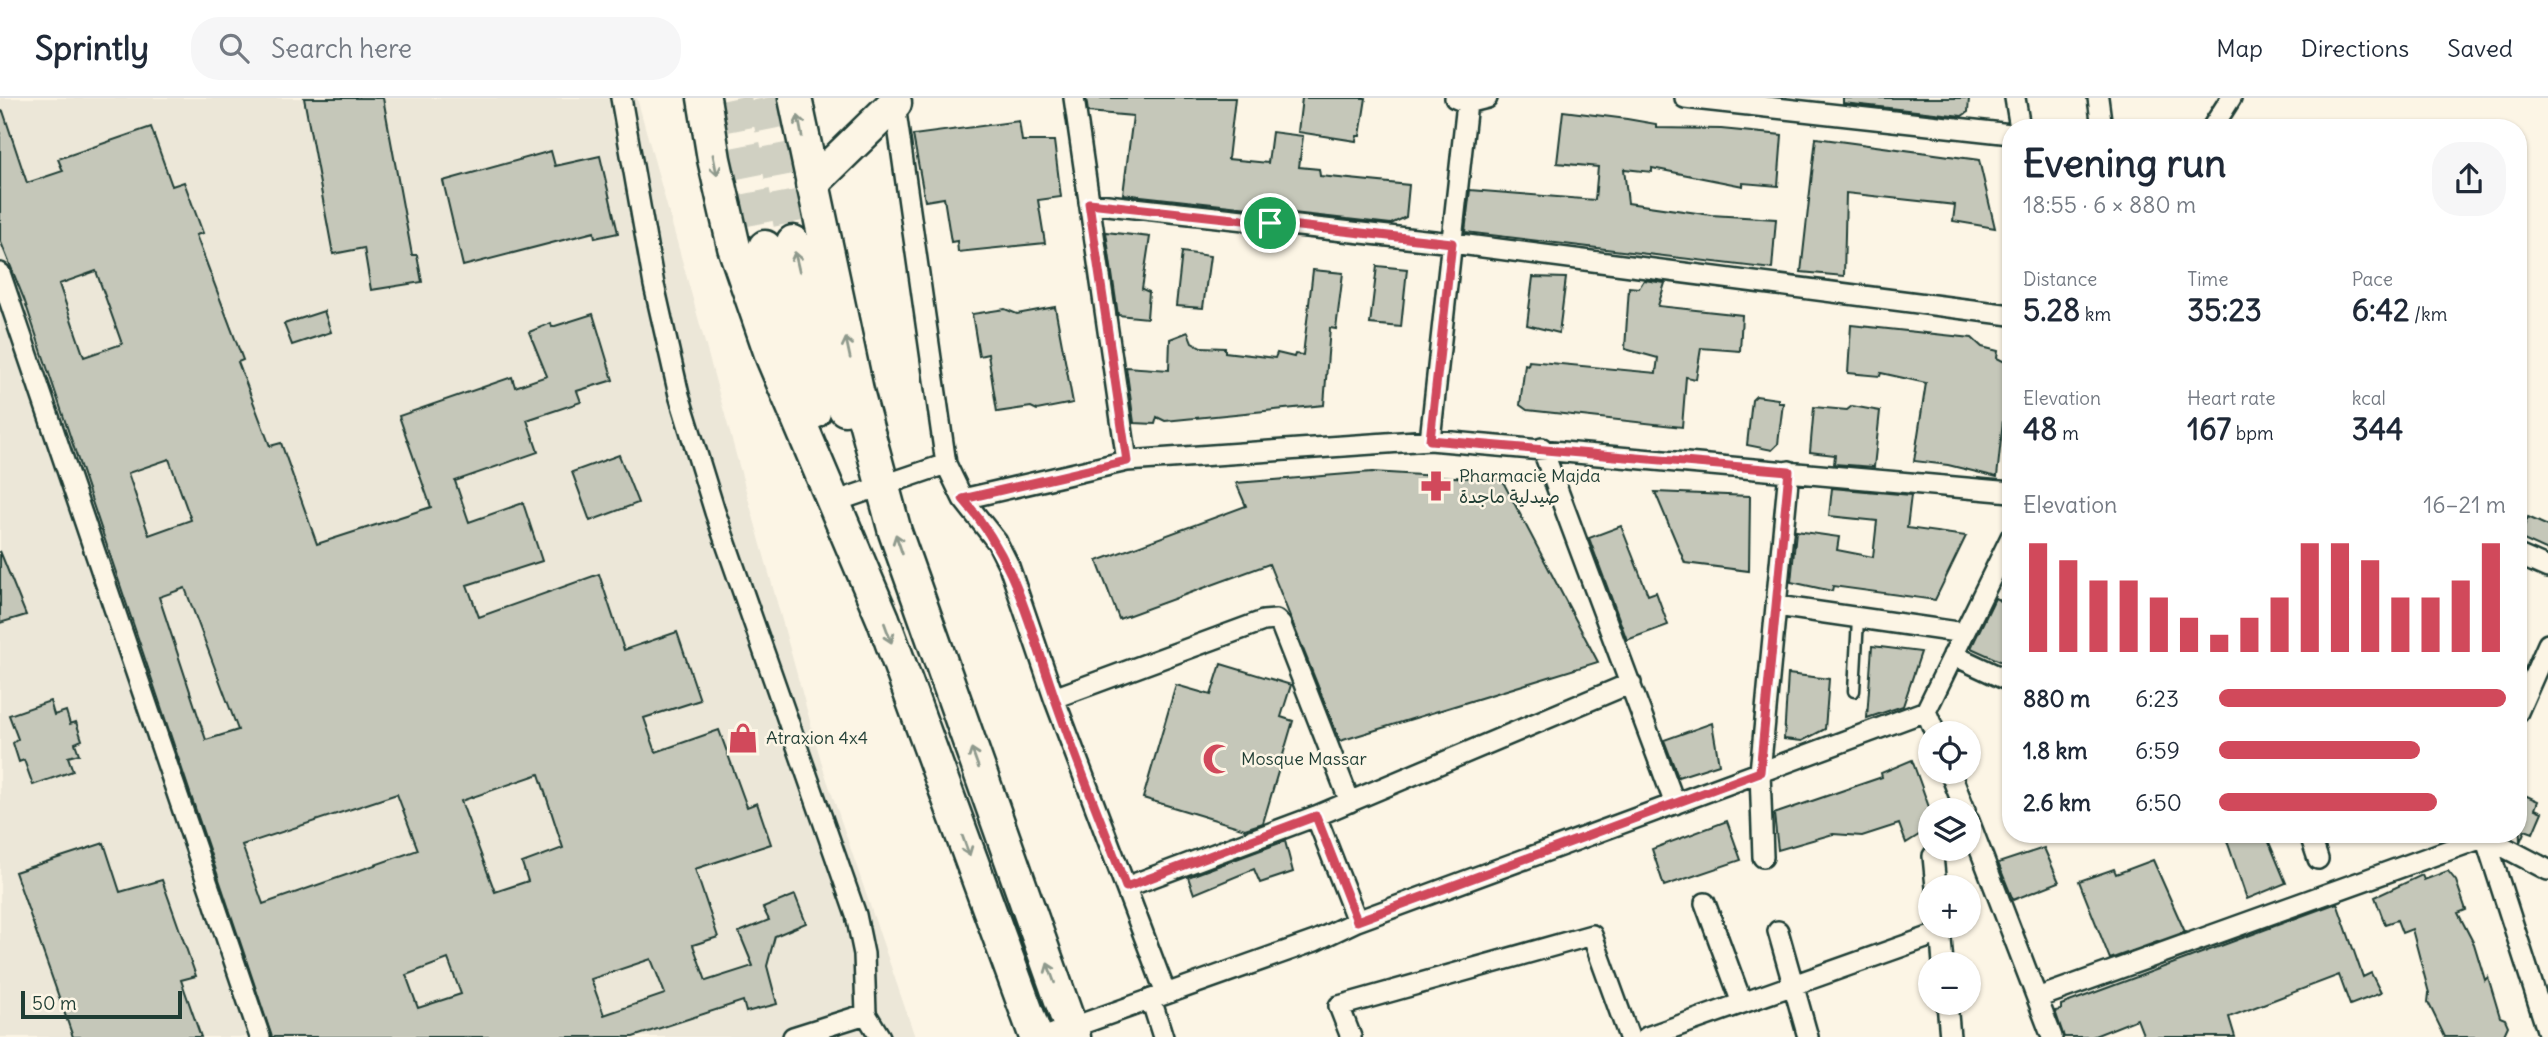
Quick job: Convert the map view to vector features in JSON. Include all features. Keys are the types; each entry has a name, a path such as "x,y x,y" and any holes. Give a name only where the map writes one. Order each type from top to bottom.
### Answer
{"highway":[{"path":"704,98 714,159 734,247 772,357 887,632 1036,1037"},
{"path":"795,98 857,391 882,486 1063,1034"},
{"path":"812,184 895,100"},
{"path":"834,502 816,418 773,287 779,245 828,366 882,486"}],"street":[{"path":"621,98 657,296 679,395 715,512 856,915 864,954 866,1014 880,1037"},
{"path":"1074,98 1127,461"},
{"path":"1430,440 1452,243 1461,101 1487,98"},
{"path":"1685,98 2002,133"},
{"path":"2015,98 2018,119"},
{"path":"2098,98 2101,119"},
{"path":"2218,119 2231,98"},
{"path":"895,100 946,464 963,499 997,542 1009,566 1054,698 1126,887 1158,996 1163,1037"},
{"path":"1089,203 1452,243 2002,314"},
{"path":"0,273 260,1037"},
{"path":"963,499 1127,461 1430,440 2002,491"},
{"path":"1542,448 1675,804"},
{"path":"834,502 946,464"},
{"path":"1763,857 1760,772 1789,471"},
{"path":"1063,1034 1158,996 1315,940 1357,921 1926,711 2002,555"},
{"path":"2527,559 2548,568"},
{"path":"1777,606 1964,633"},
{"path":"1054,698 1263,621 1276,620 1282,625 1350,802"},
{"path":"2527,692 2548,644"},
{"path":"1953,655 2002,678"},
{"path":"1126,887 1316,816 1631,683"},
{"path":"1926,711 1930,721"},
{"path":"1316,816 1357,921"},
{"path":"2313,843 2318,859"},
{"path":"2038,998 2463,843"},
{"path":"2484,843 2548,1033"},
{"path":"2496,843 2548,870"},
{"path":"1981,852 2052,1037"},
{"path":"1705,903 1742,1003"},
{"path":"1778,931 1791,986 1808,1037"},
{"path":"1351,1037 1339,1006 1592,935 1629,1037"},
{"path":"1647,1037 1918,937"},
{"path":"793,1037 866,1014"},
{"path":"1948,1015 1950,1037"}],"lane":[{"path":"1854,691 1858,619"}],"shaded area":[{"path":"0,98 637,98 823,768 915,1037 0,1037"}],"building":[{"path":"304,98 383,98 412,255 417,255 422,282 371,290 364,248 333,254"},
{"path":"1086,98 1235,98 1228,159 1268,163 1272,132 1303,136 1299,167 1319,169 1320,176 1409,185 1406,217 1391,224 1123,194 1133,116 1088,112"},
{"path":"1302,98 1366,98 1360,136 1357,136 1356,141 1298,132"},
{"path":"1843,98 1969,98 1968,112 1962,116 1843,103"},
{"path":"3,111 27,183 63,171 58,159 151,127 172,186 184,182 203,233 196,235 243,360 238,362 270,446 281,443 317,544 431,507 399,416 512,377 515,387 547,376 529,332 551,323 552,327 593,314 613,380 577,391 581,402 527,420 538,452 455,481 469,522 523,503 542,561 467,585 479,617 599,574 624,650 677,632 700,700 644,718 656,752 719,730 747,807 757,803 771,844 695,869 718,937 693,945 706,981 753,966 739,932 769,920 763,908 795,895 806,923 775,936 767,966 777,1004 746,1012 743,1001 633,1037 272,1037 24,299 0,240 0,112","holes":["96,271 122,344 84,357 59,284","169,459 191,520 149,535 128,473","185,588 238,730 206,740 159,597","539,774 563,848 522,863 528,881 495,892 461,801","397,794 418,850 263,904 242,845","448,959 461,994 418,1008 406,975","651,959 665,994 604,1015 591,979"]},
{"path":"1563,111 1656,124 1656,128 1721,129 1782,135 1778,186 1743,183 1743,186 1652,168 1652,172 1624,169 1628,203 1711,215 1776,219 1772,269 1465,232 1470,190 1595,200 1598,167 1557,163"},
{"path":"1019,121 1022,141 1054,141 1061,197 1038,200 1045,243 958,252 957,241 951,242 944,198 925,201 913,135"},
{"path":"1816,138 1979,160 1995,228 1953,221 1955,205 1846,193 1844,276 1801,272"},
{"path":"551,151 555,166 600,156 618,233 595,238 594,232 463,266 443,181"},
{"path":"1106,232 1150,237 1142,289 1149,292 1147,318 1118,315"},
{"path":"1182,252 1210,256 1203,308 1176,306"},
{"path":"1377,266 1407,269 1401,327 1370,324"},
{"path":"1313,270 1343,273 1336,329 1330,328 1324,405 1165,421 1157,417 1155,424 1134,423 1126,367 1169,370 1170,339 1188,332 1192,342 1201,347 1225,348 1225,352 1275,358 1277,353 1294,357 1295,354 1303,355"},
{"path":"1533,277 1566,278 1559,333 1527,325"},
{"path":"1644,280 1665,283 1658,306 1742,315 1740,351 1701,348 1696,379 1686,377 1682,427 1527,410 1520,405 1525,364 1528,365 1529,361 1656,373 1658,358 1625,349 1629,287 1639,288"},
{"path":"1055,307 1073,403 1037,410 1031,407 997,412 988,354 979,356 972,314 1005,309 1017,314"},
{"path":"324,311 331,332 292,345 284,324"},
{"path":"1851,325 1972,338 1982,347 1998,351 1997,358 2002,360 2002,430 1997,477 1948,465 1914,461 1926,383 1881,373 1880,376 1848,373"},
{"path":"1756,396 1778,399 1778,403 1783,403 1778,444 1772,450 1747,445 1752,400"},
{"path":"1852,406 1880,411 1874,467 1834,464 1835,455 1810,452 1814,407 1847,410"},
{"path":"619,455 638,503 590,521 572,472"},
{"path":"1372,472 1502,480 1598,662 1340,741 1269,564 1119,619 1097,561 1246,506 1236,483"},
{"path":"1832,488 1911,495 1907,528 1966,536 1935,600 1833,586 1832,591 1791,582 1796,531 1839,537 1837,550 1873,557 1877,521 1829,516"},
{"path":"1655,492 1750,496 1749,571 1685,563"},
{"path":"2528,517 2548,526 2548,551 2527,542"},
{"path":"1621,526 1648,595 1656,592 1668,625 1627,640 1589,538"},
{"path":"0,551 26,615 0,623"},
{"path":"1995,598 2002,602 2002,662 1971,648"},
{"path":"1872,646 1921,652 1903,706 1867,718"},
{"name":"Mosque Massar","path":"1221,664 1291,685 1281,717 1293,721 1263,823 1245,829 1143,798 1176,685 1211,695"},
{"path":"1788,674 1829,679 1825,729 1802,741 1784,739"},
{"path":"50,701 54,715 66,711 70,724 76,722 82,740 75,743 79,754 68,757 73,771 33,785 24,760 19,762 13,743 18,739 9,715"},
{"path":"1712,723 1719,764 1678,777 1664,740"},
{"path":"1912,760 1918,784 1921,784 1926,798 1918,798 1918,836 1906,843 1899,824 1862,836 1833,834 1778,850 1774,814 1882,777 1881,773"},
{"path":"2527,796 2538,801 2535,809 2542,812 2533,833 2527,831"},
{"path":"1727,821 1741,860 1664,886 1652,849"},
{"path":"1285,841 1293,872 1260,883 1254,869 1194,894 1188,877"},
{"path":"104,843 120,892 162,880 196,976 181,980 201,1037 73,1037 15,872"},
{"path":"2228,843 2269,843 2286,883 2247,899"},
{"path":"2044,848 2059,882 2013,900 1998,863"},
{"path":"2153,860 2185,932 2110,959 2079,881 2114,869 2116,874"},
{"path":"2448,871 2456,881 2466,910 2458,913 2474,944 2485,980 2488,977 2500,1017 2505,1019 2508,1026 2503,1037 2445,1037 2428,1002 2429,993 2412,929 2402,933 2397,920 2385,924 2375,897 2422,875 2424,880"},
{"path":"2337,903 2363,977 2371,973 2381,993 2350,1005 2339,975 2229,1017 2235,1037 2144,1037 2137,1019 2092,1037 2064,1037 2055,1011 2061,1010 2061,1005"}],"tunnel":[{"path":"735,98 765,247"},
{"path":"765,98 793,242"}],"place":[{"name":"Pharmacie Majda صيدلية ماجدة","path":"1436,486"},
{"name":"Atraxion 4x4","path":"743,738"},
{"name":"Mosque Massar","path":"1218,759"}],"route":[{"path":"1089,203 1270,223 1452,243 1430,440 1789,471 1760,772 1357,921 1316,816 1126,887 1054,698 1009,566 997,542 963,499 1127,461 1089,203"}]}
